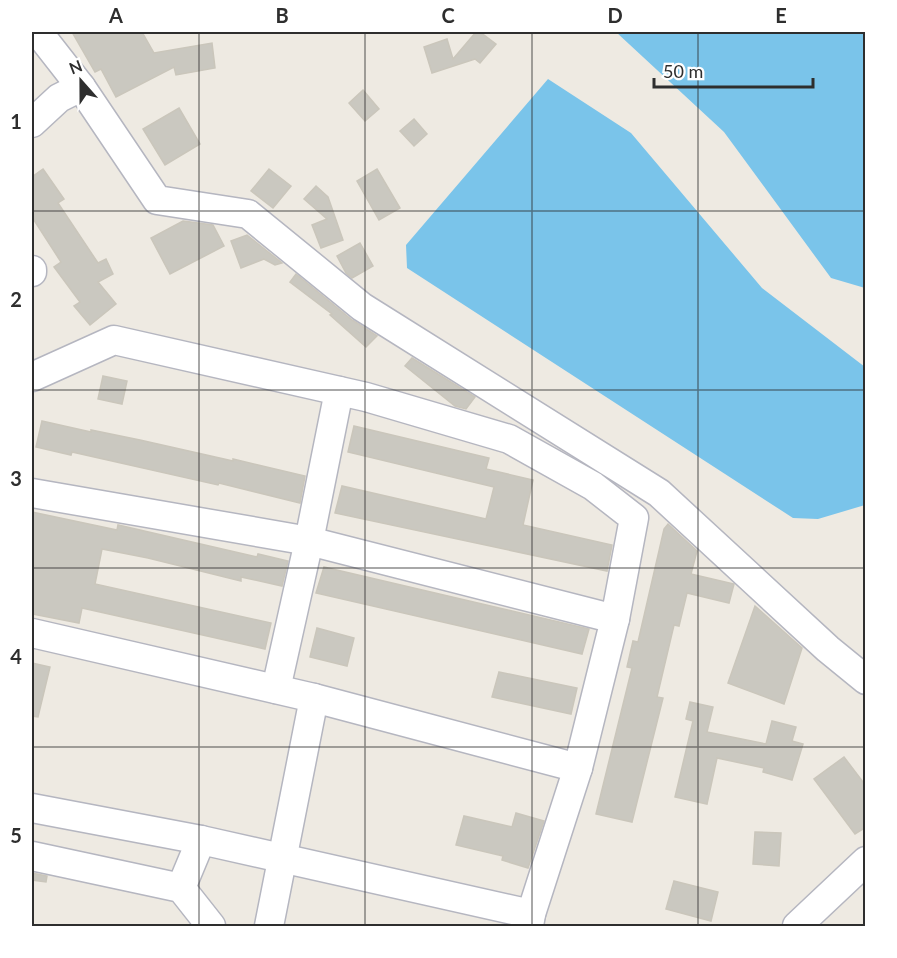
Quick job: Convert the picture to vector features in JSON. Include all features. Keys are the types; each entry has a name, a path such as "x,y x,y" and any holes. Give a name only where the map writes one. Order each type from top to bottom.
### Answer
{"street":[{"path":"38,32 81,87 157,200 248,214 362,308 658,493 828,649 866,680"},
{"path":"32,123 59,98 81,87"},
{"path":"32,377 114,340 339,391 509,439 593,486 634,518 615,619 578,768 530,920 283,858 32,808"},
{"path":"276,689 309,542 339,391"},
{"path":"32,494 309,542 615,619"},
{"path":"32,633 314,698 578,768"},
{"path":"269,927 314,698"},
{"path":"181,888 201,840"},
{"path":"32,856 181,888 211,927"},
{"path":"802,926 866,861"}],"water":[{"path":"616,32 865,32 865,288 831,278 724,132"},
{"path":"548,79 631,133 762,288 865,367 865,505 818,519 793,518 407,268 406,245"}],"building":[{"path":"72,32 142,32 154,53 212,43 215,68 176,75 174,67 116,97 101,69 95,72"},
{"path":"476,32 480,32 496,44 480,63 475,59 432,73 424,47 447,39 453,59"},
{"path":"363,90 379,109 365,121 349,103"},
{"path":"179,108 200,144 165,165 143,129"},
{"path":"414,119 427,134 414,146 400,131"},
{"path":"43,169 64,199 58,203 98,263 106,259 113,274 98,282 116,304 90,325 74,306 80,302 54,267 61,262 32,217 32,177"},
{"path":"269,169 291,186 273,208 251,191"},
{"path":"377,169 400,208 379,220 357,181"},
{"path":"316,186 328,197 343,240 321,248 312,225 327,219 304,199"},
{"path":"183,221 213,225 224,246 170,274 151,238"},
{"path":"247,235 282,263 275,265 264,259 241,268 231,241"},
{"path":"360,243 373,266 352,278 346,273 337,256"},
{"path":"296,274 352,320 377,336 366,347 330,315 332,314 290,282"},
{"path":"412,358 475,397 466,409 455,406 405,366"},
{"path":"103,376 127,381 122,404 98,399"},
{"path":"42,421 233,461 233,459 305,476 300,503 219,483 218,485 72,452 71,455 36,447"},
{"path":"354,426 489,458 486,469 533,480 523,525 612,545 607,571 335,513 342,486 486,519 494,487 348,452"},
{"path":"32,512 117,530 118,525 257,557 258,554 288,561 282,586 241,577 241,581 102,549 95,584 271,623 265,649 82,608 79,623 32,614"},
{"path":"668,524 697,551 691,574 734,584 729,603 687,593 679,626 674,625 657,697 663,698 632,822 596,814 632,668 627,667 633,641 638,642 664,529"},
{"path":"324,567 589,629 582,654 316,593"},
{"path":"755,606 802,648 784,704 728,683"},
{"path":"317,628 354,638 347,666 310,657"},
{"path":"32,663 50,667 38,717 32,716"},
{"path":"499,672 577,688 571,714 492,697"},
{"path":"690,702 713,707 707,732 766,744 772,721 796,727 792,741 803,744 792,780 763,772 764,768 717,758 707,804 675,797 693,721 686,719"},
{"path":"844,757 866,786 866,827 855,834 814,779"},
{"path":"516,813 544,821 528,868 502,860 503,856 456,845 464,816 512,827"},
{"path":"755,832 781,833 779,866 753,864"},
{"path":"32,873 47,876 46,882 32,880"},
{"path":"674,881 718,892 711,921 666,909"}]}
